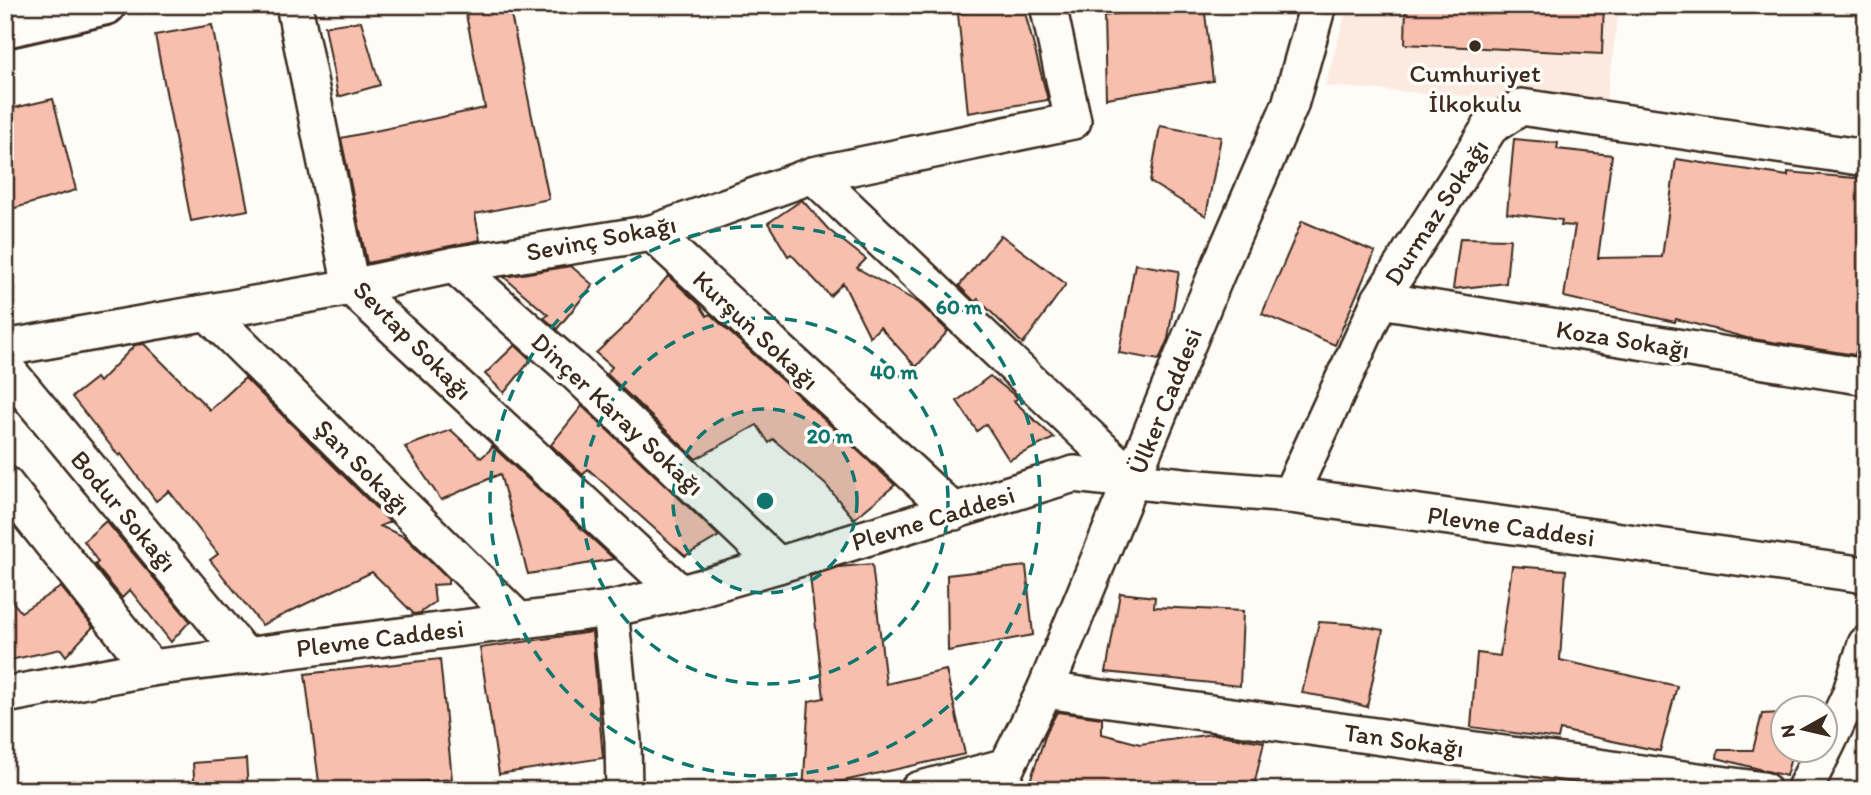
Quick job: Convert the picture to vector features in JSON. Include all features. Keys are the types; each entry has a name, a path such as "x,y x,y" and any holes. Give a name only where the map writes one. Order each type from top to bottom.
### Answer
{"main road":[{"path":"5,28 106,5"}],"street":[{"name":"Sevtap Sokağı","path":"294,5 351,287 680,593"},
{"name":"Sevinç Sokağı","path":"5,348 351,287 454,265 652,233 813,174 1073,121 1048,5"},
{"name":"Ülker Caddesi","path":"1001,778 1045,690 1216,275 1290,105 1318,5"},
{"name":"Durmaz Sokağı","path":"1290,495 1380,300 1490,127 1521,107 1866,158"},
{"path":"813,174 1133,479"},
{"name":"Kurşun Sokağı","path":"652,233 954,512"},
{"name":"Dinçer Karay Sokağı","path":"454,265 573,370 778,565"},
{"name":"Koza Sokağı","path":"1380,300 1866,377"},
{"name":"Şan Sokağı","path":"208,313 518,620"},
{"name":"Bodur Sokağı","path":"5,367 244,655"},
{"name":"Plevne Caddesi","path":"5,695 151,668 610,609 680,593 778,565 1074,474 1290,495 1866,575"},
{"path":"5,484 151,668"},
{"path":"610,609 623,741 624,790"},
{"path":"1840,726 1858,700 1866,644"},
{"name":"Tan Sokağı","path":"1045,690 1763,790"},
{"path":"1804,790 1817,764"},
{"path":"918,790 1001,778"}],"shaded area":[{"name":"Cumhuriyet İlkokulu","path":"1348,5 1620,5 1605,106 1325,86"}],"building":[{"path":"464,5 509,5 549,199 475,214 480,240 367,263 341,138 485,108"},
{"path":"1003,5 1023,5 1048,100 968,113 958,14"},
{"path":"1163,5 1204,5 1213,81 1106,98 1104,16"},
{"path":"1406,5 1604,5 1602,54 1405,44"},
{"path":"361,21 380,85 338,97 325,26"},
{"path":"212,25 248,210 191,221 155,35"},
{"path":"53,99 76,190 5,211 5,110"},
{"path":"1160,126 1221,137 1206,216 1150,182"},
{"path":"1514,139 1558,143 1557,149 1612,155 1598,258 1662,257 1676,159 1788,176 1788,172 1866,179 1866,309 1855,355 1747,338 1676,319 1675,322 1564,297 1575,226 1561,225 1562,220 1507,213"},
{"path":"802,200 829,230 866,259 857,268 919,303 948,331 916,367 880,327 870,337 843,283 830,296 791,254 788,256 768,223"},
{"path":"1302,221 1375,252 1335,345 1262,314"},
{"path":"1001,235 1066,284 1023,344 978,299 975,302 959,286"},
{"path":"1460,238 1510,239 1506,283 1453,289"},
{"path":"1135,264 1179,271 1168,339 1159,360 1119,353"},
{"path":"571,266 593,285 557,329 544,318 548,315 504,277"},
{"path":"668,276 699,304 707,316 710,314 895,485 854,519 826,485 773,439 769,443 757,425 696,459 607,374 612,367 596,353 629,322"},
{"path":"144,344 210,410 245,378 390,522 380,526 405,537 448,579 448,584 433,585 435,602 420,613 414,614 372,572 262,625 210,560 218,554 169,491 156,501 121,454 119,456 72,397 96,378 99,382 135,345"},
{"path":"515,345 531,360 504,393 485,374"},
{"path":"990,376 1018,398 1014,401 1054,438 1009,460 986,424 977,431 957,401"},
{"path":"582,406 719,536 685,556 588,469 583,475 551,445"},
{"path":"451,430 481,458 492,448 491,445 614,559 528,574 500,474 441,500 405,447"},
{"path":"106,521 190,621 171,642 130,590 122,598 95,565 98,562 84,541"},
{"path":"872,564 886,684 946,670 965,754 803,790 809,701 824,698 810,576 839,567"},
{"path":"1026,566 1033,635 948,651 947,575"},
{"path":"1512,566 1566,570 1560,660 1677,686 1660,751 1560,730 1558,739 1471,727 1477,653 1500,656"},
{"path":"61,587 93,627 66,656 61,649 5,661 5,592 21,612"},
{"path":"1120,593 1155,597 1154,607 1243,611 1240,686 1106,672"},
{"path":"1319,622 1383,630 1367,707 1302,693"},
{"path":"592,632 603,758 499,774 480,648"},
{"path":"440,659 452,779 372,786 372,790 320,790 305,674"},
{"path":"1057,712 1102,718 1102,734 1140,744 1213,734 1264,742 1253,790 1027,790 1047,731"},
{"path":"1762,714 1770,714 1770,764 1789,764 1786,776 1717,758 1718,750 1753,750"},
{"path":"246,759 248,790 195,790 193,763"}],"place":[{"name":"Cumhuriyet İlkokulu","path":"1475,46"}]}
